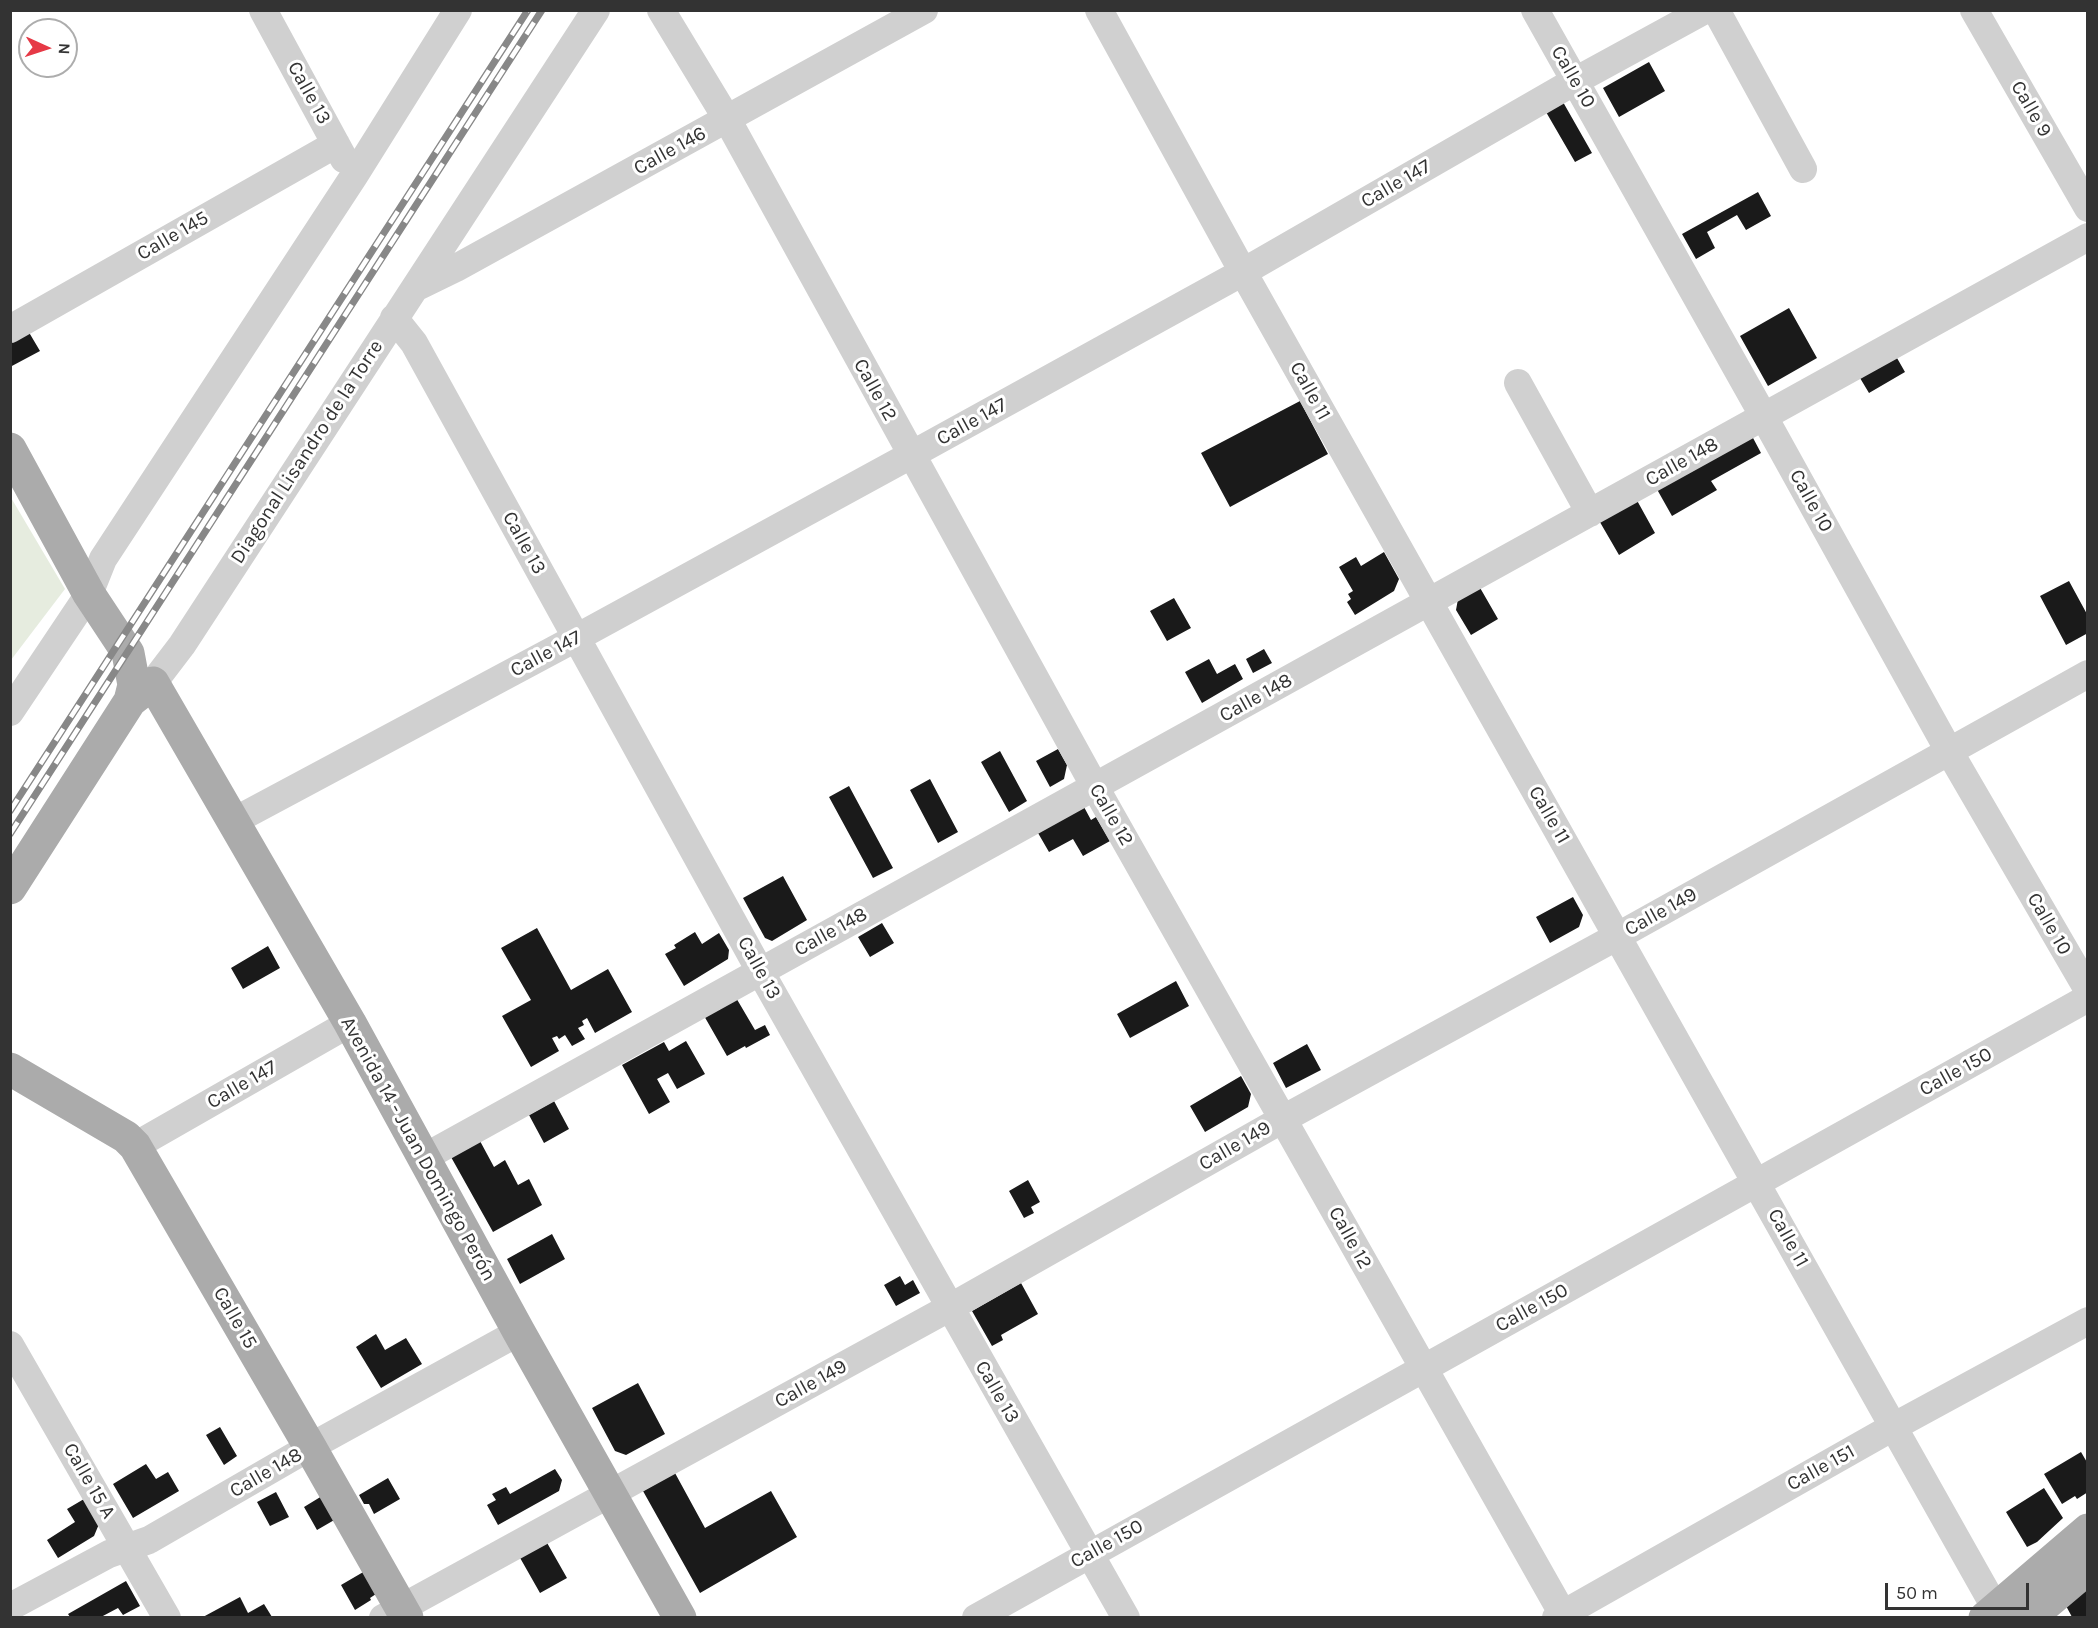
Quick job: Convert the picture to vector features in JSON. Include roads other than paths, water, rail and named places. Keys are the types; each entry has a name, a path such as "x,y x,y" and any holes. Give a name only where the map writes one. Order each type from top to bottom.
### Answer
{"main road":[{"path":"10,449 89,594 128,652 134,685 142,692"},
{"name":"Avenida 14 - Juan Domingo Perón","path":"142,692 234,821 350,1023 609,1495 680,1617"},
{"name":"Diagonal Lisandro de la Torre","path":"10,888 142,692"},
{"name":"Calle 15","path":"10,1069 126,1137 135,1146 310,1447 397,1614"},
{"path":"1993,1615 2088,1530"},
{"path":"2029,1617 2088,1568"}],"street":[{"name":"Calle 13","path":"263,10 354,176"},
{"path":"10,712 89,594 103,559 354,176 458,10"},
{"path":"414,288 511,117 581,10"},
{"name":"Diagonal Lisandro de la Torre","path":"142,692 182,645 596,10"},
{"name":"Calle 12","path":"661,10 727,119 1095,787 1561,1616"},
{"name":"Calle 146","path":"414,288 456,268 924,10"},
{"name":"Calle 11","path":"1099,10 1243,272 1758,1183 1893,1427 1993,1615"},
{"name":"Calle 10","path":"1535,10 1949,751 2088,990"},
{"name":"Calle 147","path":"234,821 576,638 1243,272 1575,81 1704,10"},
{"path":"1716,10 1803,169"},
{"name":"Calle 9","path":"1974,10 2088,208"},
{"name":"Calle 145","path":"10,329 336,144"},
{"name":"Calle 148","path":"425,1157 2088,237"},
{"name":"Calle 13","path":"394,318 414,343 760,971 1126,1617"},
{"path":"1518,383 1590,513"},
{"path":"128,652 161,655 182,645"},
{"name":"Calle 149","path":"397,1614 949,1308 1283,1119 1618,936 2088,674"},
{"name":"Calle 150","path":"976,1617 2088,998"},
{"name":"Calle 147","path":"135,1146 350,1023"},
{"name":"Calle 151","path":"1561,1616 1893,1427 2088,1321"},
{"name":"Calle 148","path":"10,1607 109,1554 149,1540 310,1447 519,1332"},
{"name":"Calle 15 A","path":"10,1345 167,1617"}],"railway":[{"path":"10,811 528,10"},
{"path":"10,834 542,10"}]}
